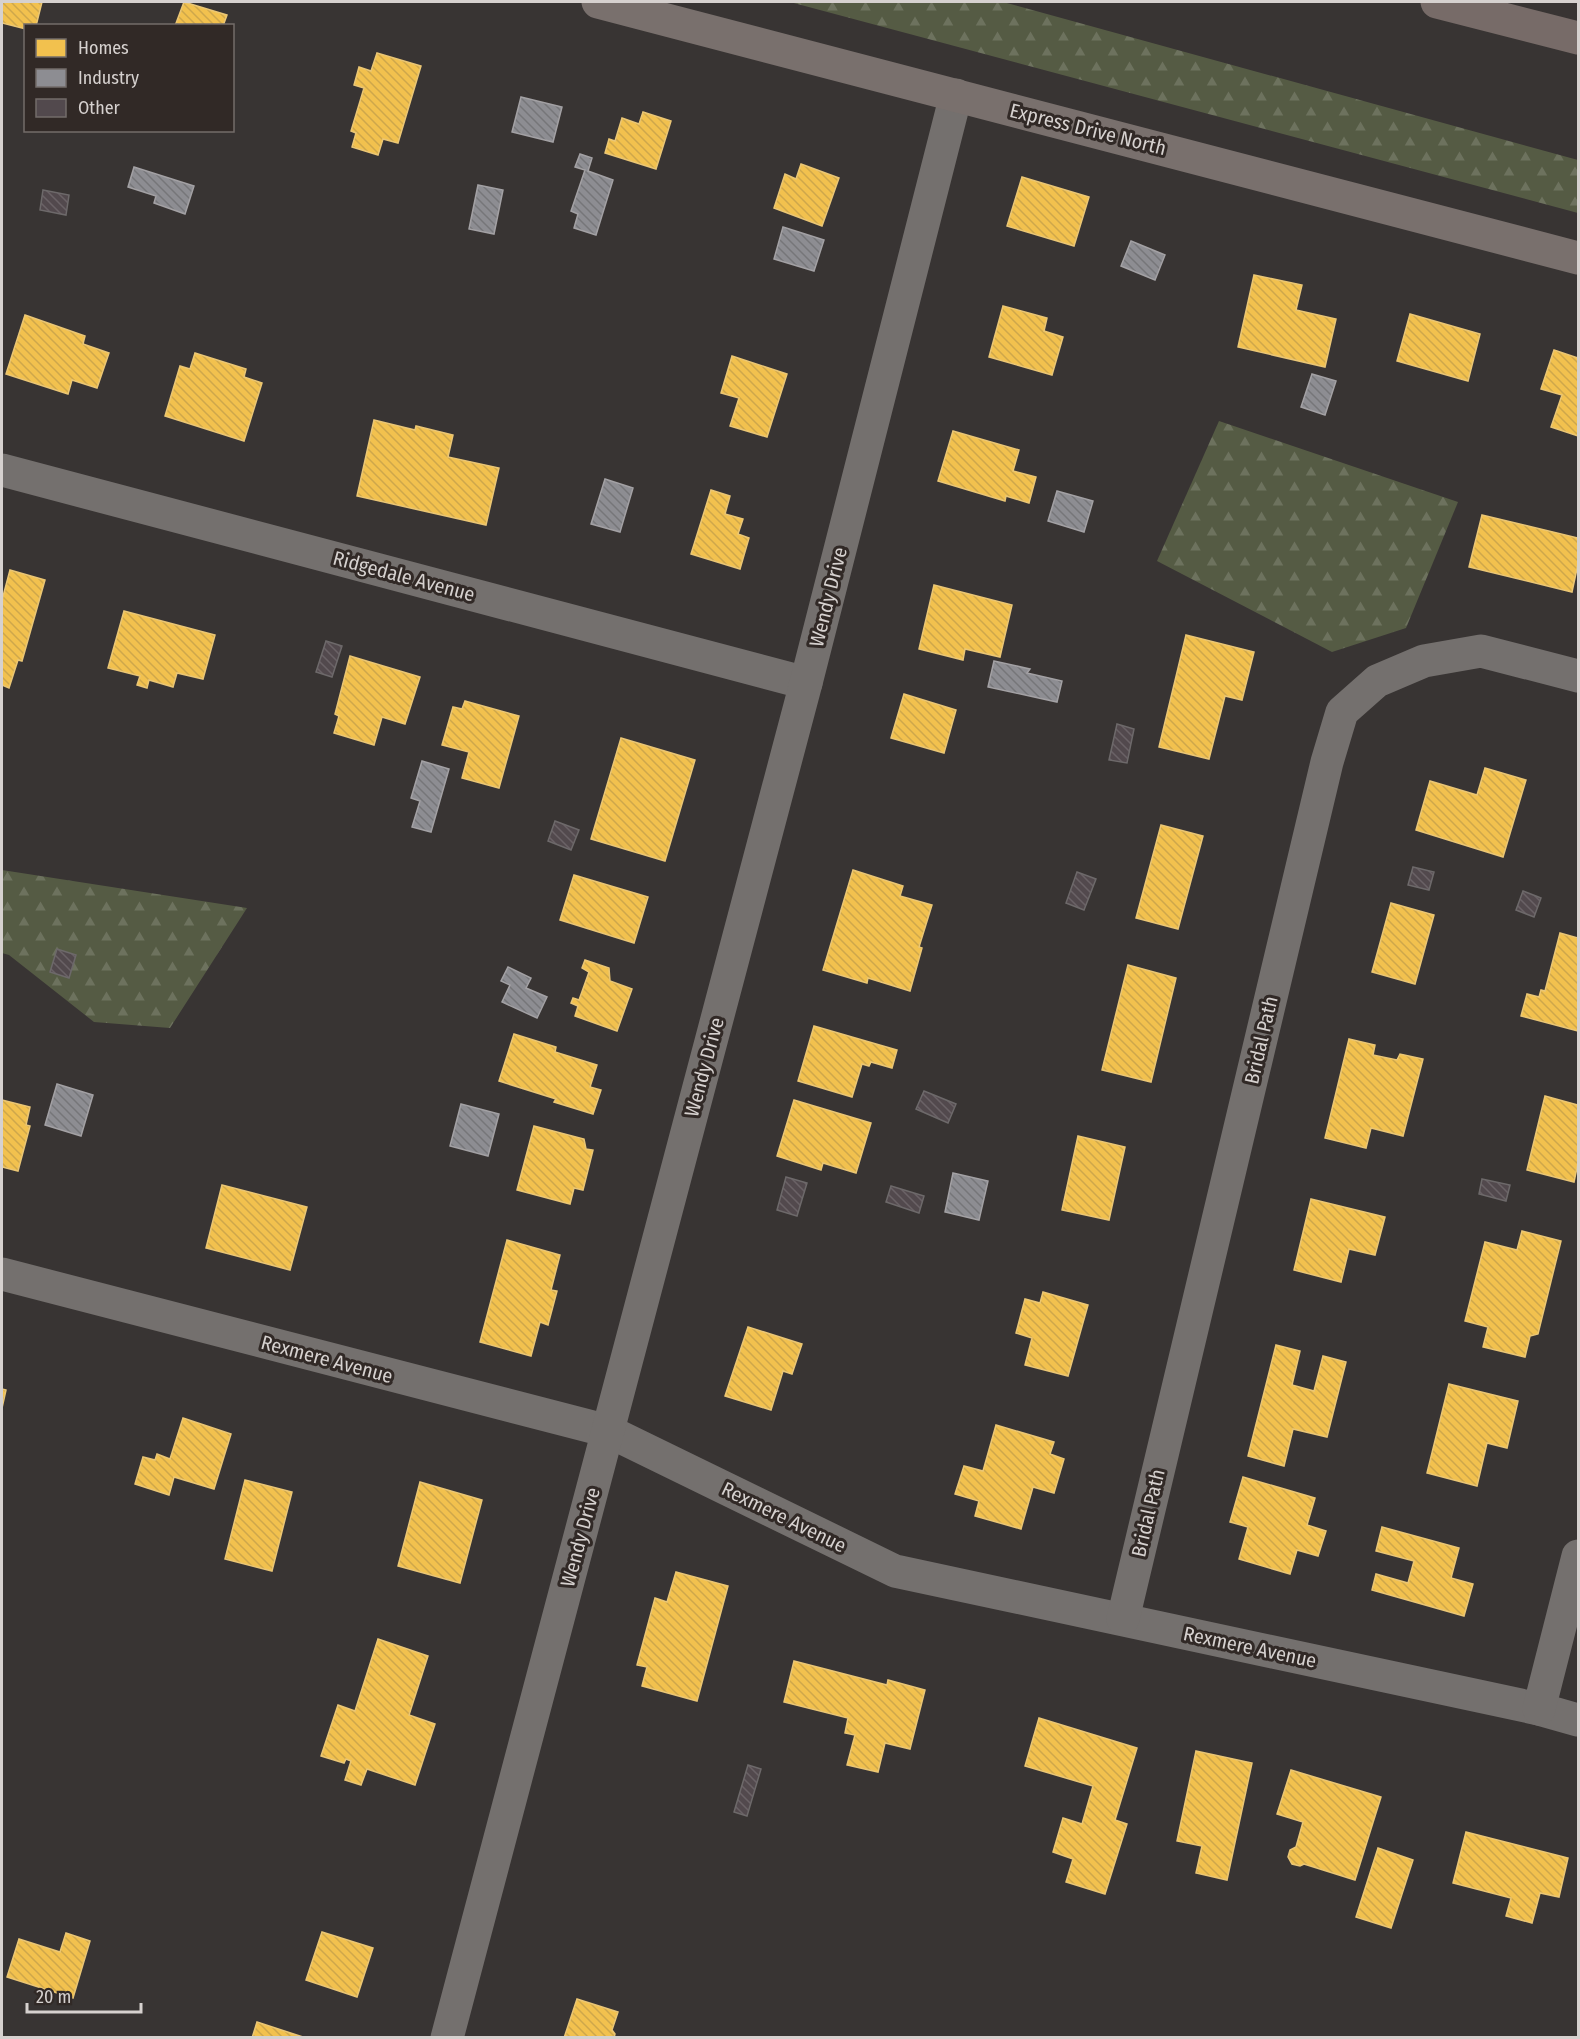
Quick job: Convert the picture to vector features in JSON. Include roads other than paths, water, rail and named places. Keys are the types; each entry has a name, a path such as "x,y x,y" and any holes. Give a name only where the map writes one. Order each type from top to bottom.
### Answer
{"highway":[{"path":"1437,2 1578,38"}],"main road":[{"name":"Express Drive North","path":"598,2 1578,258"}],"street":[{"name":"Wendy Drive","path":"447,2037 806,683 956,95"},
{"name":"Ridgedale Avenue","path":"2,470 806,683"},
{"name":"Bridal Path","path":"1123,1619 1327,762 1342,712 1377,681 1424,661 1481,651 1578,676"},
{"name":"Rexmere Avenue","path":"2,1274 608,1431 895,1571 1539,1709 1578,1720"},
{"path":"1539,1709 1578,1556"}]}
